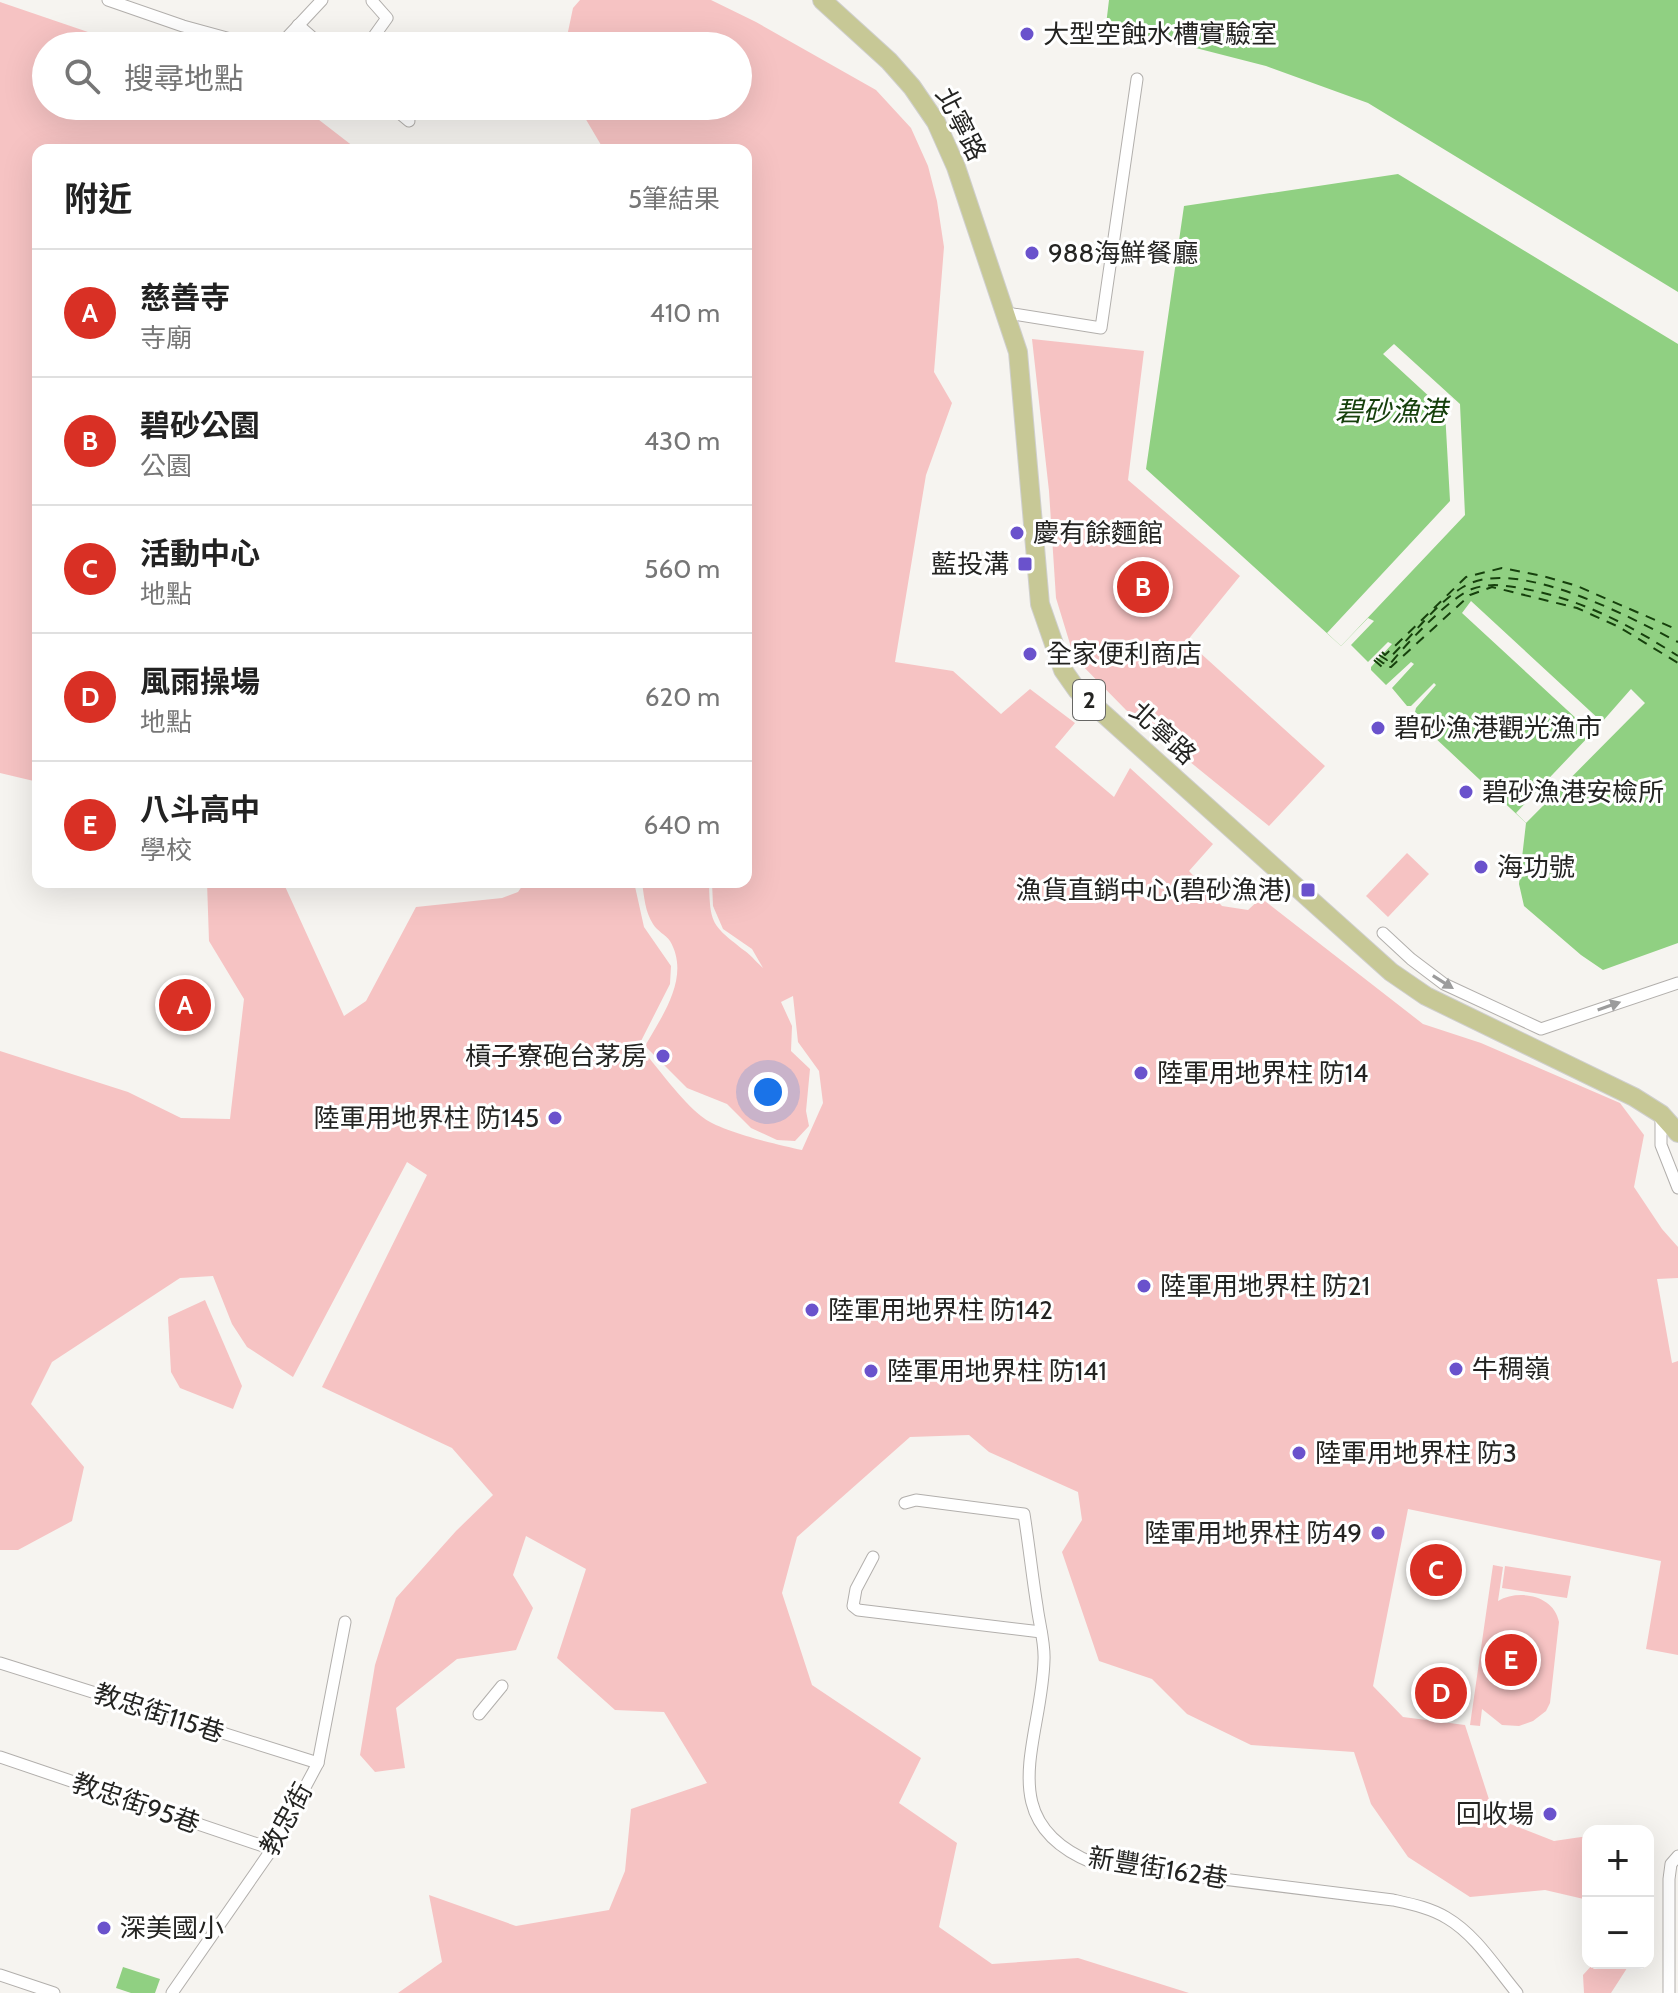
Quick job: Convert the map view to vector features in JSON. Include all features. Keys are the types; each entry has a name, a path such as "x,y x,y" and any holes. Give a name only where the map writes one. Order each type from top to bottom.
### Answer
{"main road":[{"name":"北寧路","path":"822,0 895,67 912,87 936,122 951,153 1007,313 1022,375 1040,604 1049,634 1070,680 1205,806 1407,985 1523,1045 1634,1097 1661,1114 1678,1133"}],"street":[{"path":"108,0 205,32"},
{"path":"292,32 322,0"},
{"path":"372,1 387,18 377,32"},
{"path":"298,25 306,32"},
{"path":"1007,313 1101,328 1137,79"},
{"path":"1383,933 1444,984 1541,1029 1678,983"},
{"path":"1661,1114 1661,1145 1678,1188"},
{"name":"新豐街162巷","path":"905,1503 916,1500 1024,1514 1044,1657 1027,1784 1033,1808 1041,1822 1053,1839 1070,1853 1093,1863 1393,1900 1417,1906 1447,1918 1467,1932 1517,1993"},
{"path":"873,1557 853,1596 853,1606 858,1610 1041,1632"},
{"name":"教忠街","path":"172,1993 272,1849 318,1763 345,1622"},
{"name":"教忠街115巷","path":"0,1663 318,1763"},
{"path":"479,1714 502,1686"},
{"name":"教忠街95巷","path":"0,1757 272,1849"},
{"path":"1669,1993 1669,1879 1671,1864 1678,1856"},
{"path":"0,1975 54,1993"}],"shaded area":[{"path":"580,0 711,0 876,90 911,128 928,166 944,247 934,372 952,403 926,475 895,662 953,671 1001,714 1030,689 1075,723 1055,747 1114,797 1130,768 1213,844 1189,871 1222,906 1248,910 1261,898 1423,1024 1481,1043 1620,1103 1644,1135 1634,1187 1678,1247 1678,1278 1657,1279 1672,1363 1678,1361 1678,1655 1646,1649 1661,1561 1408,1509 1373,1686 1403,1717 1465,1725 1495,1818 1554,1841 1582,1837 1582,1899 1545,1890 1470,1897 1408,1857 1371,1804 1354,1752 1251,1745 1187,1714 1152,1679 1099,1661 1062,1552 1082,1520 1078,1492 989,1452 969,1435 910,1437 797,1537 782,1593 812,1685 921,1758 899,1803 957,1843 939,1927 992,1964 1078,1958 1189,1993 398,1993 442,1962 429,1895 516,1926 609,1910 625,1871 631,1809 707,1783 664,1712 615,1710 557,1658 586,1569 526,1536 513,1575 533,1608 516,1650 457,1659 396,1708 405,1768 375,1772 360,1755 375,1665 396,1598 493,1495 452,1448 322,1387 427,1175 407,1162 293,1377 247,1347 232,1324 213,1276 180,1278 52,1362 31,1404 84,1467 72,1521 18,1550 0,1550 0,1051 128,1092 181,1118 230,1119 244,999 209,941 207,888 286,888 344,1016 366,1001 416,907 502,898 521,888 635,888 644,927 671,966 670,984 639,1045 677,1092 710,1122 749,1137 802,1150 823,1103 819,1071 798,1042 793,996 781,1002 792,1026 791,1051 810,1069 806,1111 809,1126 795,1141 777,1140 751,1128 727,1104 687,1088 645,1046 672,996 677,968 670,941 648,914 643,888 709,888 712,916 719,929 763,968 752,949 723,929 713,906 712,888 752,888 752,144 600,144 586,120 752,120 752,32 568,32 573,8"},
{"path":"0,2 88,32 32,32 32,120 319,120 350,144 32,144 32,781 0,773"},
{"path":"1032,339 1144,351 1128,480 1240,576 1187,641 1325,766 1269,826 1126,710 1074,657 1056,598 1049,491"},
{"path":"1407,853 1429,874 1388,917 1366,896"},
{"path":"205,1300 242,1386 233,1409 180,1388 171,1372 168,1317"},
{"path":"1493,1565 1503,1567 1498,1601 1516,1595 1543,1600 1556,1613 1559,1622 1550,1703 1546,1711 1533,1721 1519,1726 1502,1725 1482,1709 1480,1726 1470,1725"},
{"path":"1505,1566 1571,1576 1567,1598 1502,1588"},
{"path":"1588,1969 1626,1969 1611,1993 1584,1993 1583,1975"}],"water":[{"path":"1109,0 1678,0 1678,292 1368,103 1266,66 1106,25"},
{"name":"碧砂漁港","path":"1398,174 1678,344 1678,943 1603,970 1524,906 1519,884 1526,823 1416,720 1420,716 1415,712 1416,708 1436,685 1434,683 1411,706 1407,706 1392,688 1414,664 1411,662 1386,685 1371,667 1392,644 1388,642 1368,662 1351,645 1374,621 1368,618 1341,646 1146,469 1184,206"},
{"path":"123,1967 160,1979 155,1993 131,1993 116,1988"}],"pier":[{"path":"1394,344 1460,404 1465,515 1341,646 1327,633 1450,501 1445,411 1383,354"},
{"path":"1471,601 1602,722 1631,689 1645,703 1526,823 1516,813 1592,733 1462,613"}],"ferry route":[{"path":"1382,652 1385,655 1466,577 1502,568 1577,586 1678,630"},
{"path":"1379,655 1387,660 1452,594 1485,579 1511,579 1572,593 1678,642"},
{"path":"1376,658 1390,664 1452,602 1472,589 1496,585 1542,592 1583,605 1641,633 1678,656"},
{"path":"1374,660 1382,667 1391,667 1470,595 1492,587 1577,608 1619,627 1678,663"}],"place":[{"name":"大型空蝕水槽實驗室","path":"1027,34"},
{"name":"988海鮮餐廳","path":"1032,253"},
{"name":"慶有餘麵館","path":"1017,533"},
{"name":"藍投溝","path":"1025,564"},
{"name":"碧砂公園","path":"1143,587"},
{"name":"全家便利商店","path":"1030,654"},
{"name":"碧砂漁港觀光漁市","path":"1378,728"},
{"name":"碧砂漁港安檢所","path":"1466,792"},
{"name":"海功號","path":"1481,867"},
{"name":"漁貨直銷中心(碧砂漁港)","path":"1308,890"},
{"name":"慈善寺","path":"185,1005"},
{"name":"槓子寮砲台茅房","path":"663,1056"},
{"name":"陸軍用地界柱 防14","path":"1141,1073"},
{"name":"陸軍用地界柱 防145","path":"555,1118"},
{"name":"陸軍用地界柱 防21","path":"1144,1286"},
{"name":"陸軍用地界柱 防142","path":"812,1310"},
{"name":"牛稠嶺","path":"1456,1369"},
{"name":"陸軍用地界柱 防141","path":"871,1371"},
{"name":"陸軍用地界柱 防3","path":"1299,1453"},
{"name":"陸軍用地界柱 防49","path":"1378,1533"},
{"name":"活動中心","path":"1436,1570"},
{"name":"八斗高中","path":"1511,1660"},
{"name":"風雨操場","path":"1441,1693"},
{"name":"回收場","path":"1550,1814"},
{"name":"深美國小","path":"104,1928"}]}
